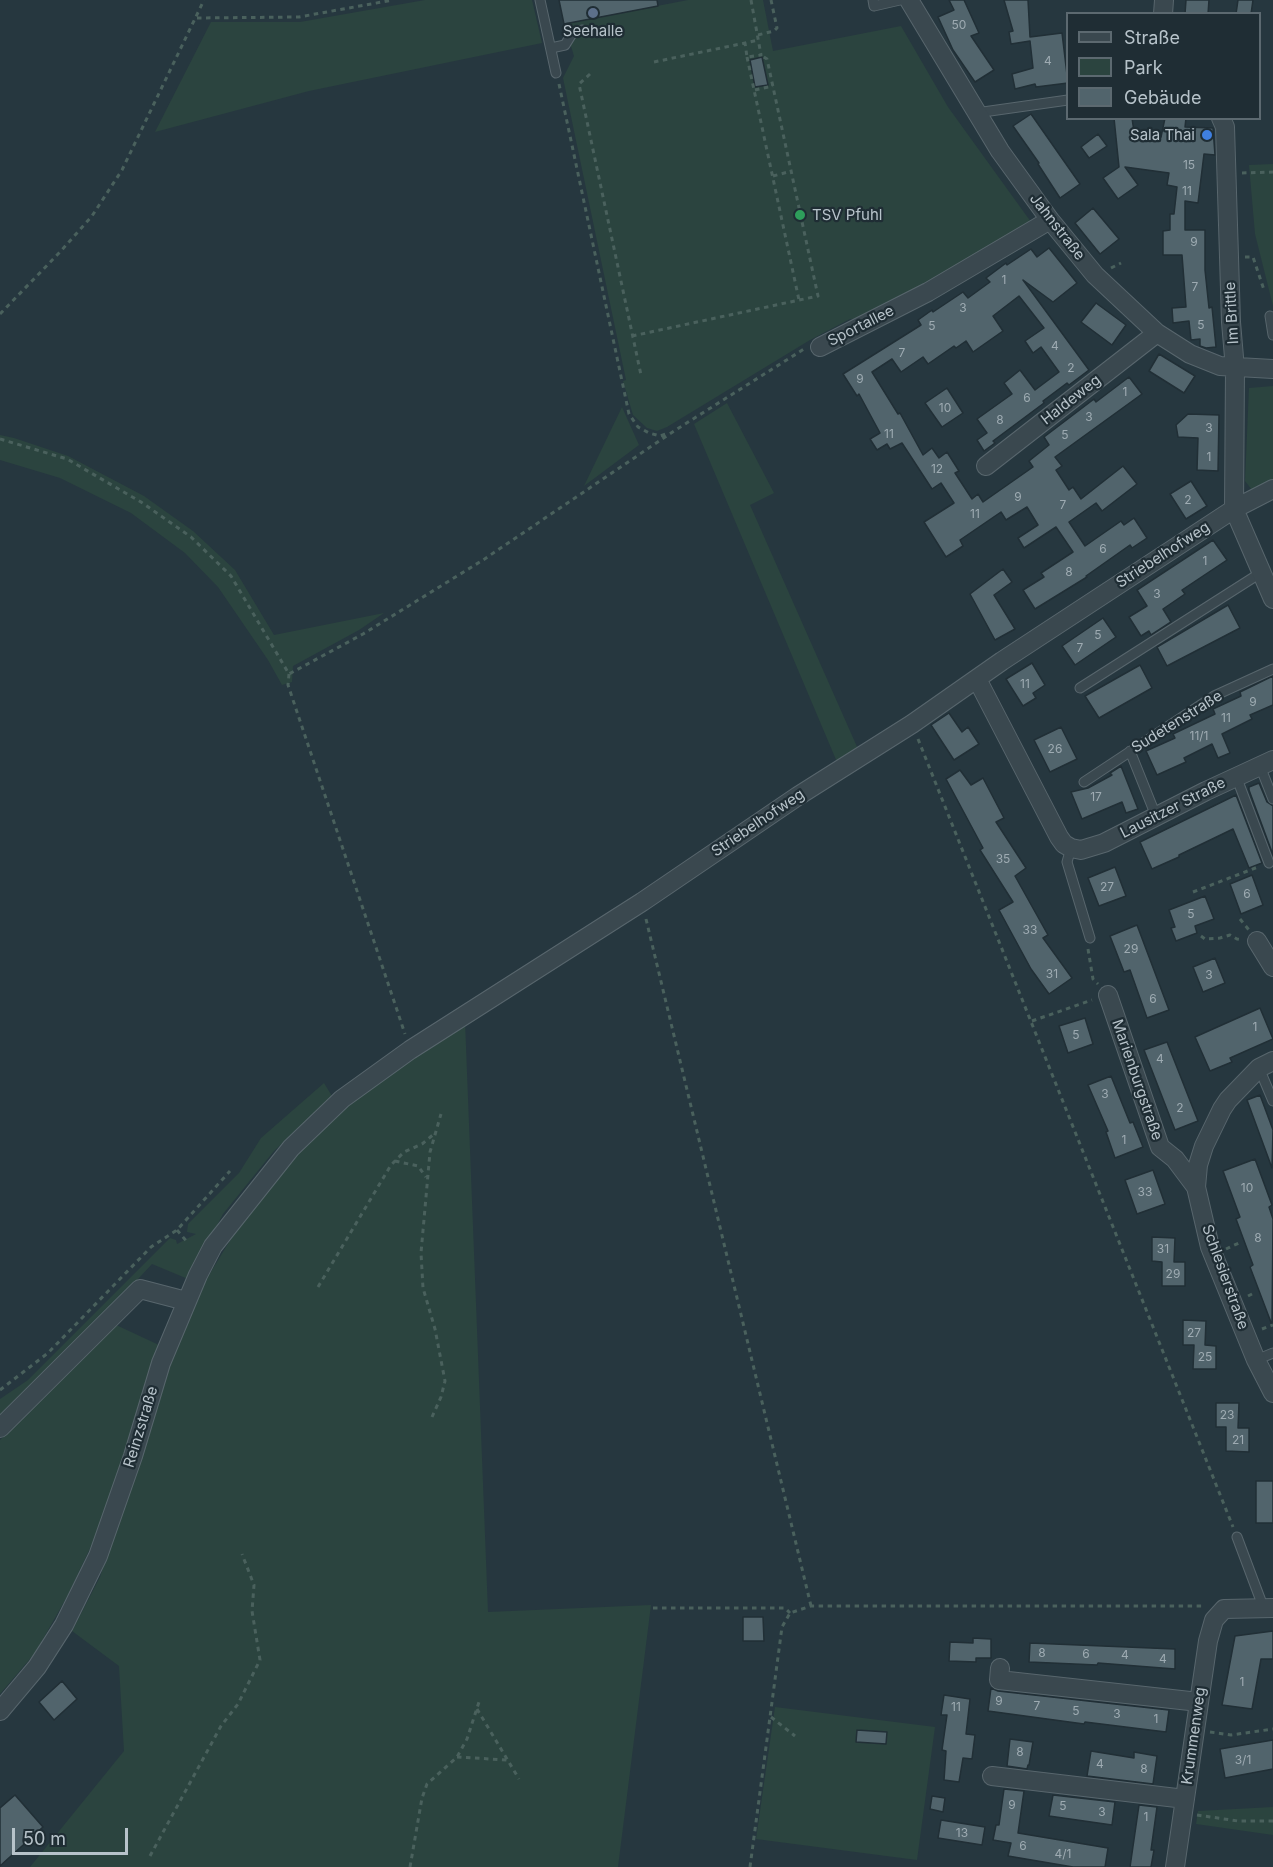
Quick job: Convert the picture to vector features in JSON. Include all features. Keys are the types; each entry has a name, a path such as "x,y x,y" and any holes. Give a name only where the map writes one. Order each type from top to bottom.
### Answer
{"street":[{"name":"Jahnstraße","path":"909,0 1000,151 1050,220 1095,274 1157,333 1180,348 1220,366 1235,369 1273,369"},
{"name":"Im Brittle","path":"1222,120 1225,127 1235,369 1234,509"},
{"name":"Sportallee","path":"820,347 928,292 1050,220"},
{"name":"Haldeweg","path":"986,466 1157,333"},
{"name":"Striebelhofweg","path":"291,1148 342,1099 410,1050 642,902 798,796 912,724 1234,509 1273,489"},
{"path":"1234,509 1273,599"},
{"path":"977,679 1059,837 1071,848"},
{"name":"Lausitzer Straße","path":"1071,848 1081,850 1104,843 1266,763"},
{"path":"1257,941 1273,967"},
{"name":"Marienburgstraße","path":"1108,995 1160,1147 1175,1159 1196,1187"},
{"name":"Schlesierstraße","path":"1266,1065 1228,1100 1204,1146 1198,1165 1196,1187 1210,1247 1264,1357 1273,1393"},
{"path":"1175,1159 1191,1156 1204,1146"},
{"name":"Reinzstraße","path":"0,1711 37,1667 64,1625 98,1556 133,1456 161,1363 186,1301 213,1245 291,1148"},
{"path":"0,1428 140,1289 186,1301"},
{"path":"1224,1609 1269,1608"},
{"name":"Krummenweg","path":"1174,1867 1208,1641 1214,1620 1224,1609"},
{"path":"1000,1668 999,1680 1199,1702"},
{"path":"992,1776 1185,1799"}],"lane":[{"path":"540,0 556,73"},
{"path":"873,0 874,6 900,0"},
{"path":"551,48 565,45 573,32 582,30"},
{"path":"976,113 1066,100"},
{"path":"1270,316 1273,335"},
{"path":"1080,688 1262,572"},
{"name":"Sudetenstraße","path":"1084,782 1214,696 1273,669"},
{"path":"1130,751 1156,816"},
{"path":"1266,763 1273,800"},
{"path":"1236,776 1269,863"},
{"path":"1071,848 1066,862 1090,938"},
{"name":"Schlesierstraße","path":"1266,1065 1273,1101"},
{"path":"1237,1537 1269,1608"}],"path":[{"path":"0,314 92,216 122,170 204,0"},
{"path":"197,18 299,17 393,0"},
{"path":"752,0 761,54"},
{"path":"758,35 777,28 771,0"},
{"path":"654,62 759,40"},
{"path":"745,43 799,300"},
{"path":"632,336 818,296 767,58 761,54 747,57"},
{"path":"556,73 630,414 638,426 650,433 660,436 674,431"},
{"path":"591,74 579,84 641,375"},
{"path":"754,90 773,86"},
{"path":"772,176 792,171"},
{"path":"1227,173 1273,172"},
{"path":"1229,259 1253,256 1264,290"},
{"name":"Sportallee","path":"289,674 363,634 463,572 674,431 806,347 820,347"},
{"path":"0,439 68,459 141,502 191,537 231,576 289,674 288,685 410,1050"},
{"path":"912,724 1237,1537"},
{"path":"1193,892 1269,863"},
{"path":"642,902 811,1606"},
{"path":"1201,936 1205,939 1230,935 1237,939 1257,941"},
{"path":"1032,1021 1108,995 1093,979 1088,948 1090,938"},
{"path":"432,1417 445,1381 435,1329 423,1287 421,1253 430,1152 441,1114"},
{"path":"318,1287 391,1165 404,1152 422,1144 435,1133"},
{"path":"395,1161 418,1166 427,1179"},
{"path":"0,1390 48,1353 152,1247 177,1230 230,1171"},
{"path":"177,1230 188,1243"},
{"path":"150,1856 221,1726 238,1704 260,1660 252,1611 254,1586 242,1554"},
{"path":"750,1867 782,1627 790,1613 811,1606 1199,1606 1224,1609"},
{"path":"653,1608 785,1608 790,1613"},
{"path":"410,1867 422,1798 427,1784 457,1758 467,1739 479,1702"},
{"path":"477,1709 519,1779"},
{"path":"771,1717 795,1736"},
{"name":"Krummenweg","path":"1205,1732 1231,1735 1273,1729"},
{"path":"457,1758 507,1760"},
{"path":"1195,1814 1238,1821 1273,1821"}],"green space":[{"path":"425,0 532,0 542,43 309,91 155,132 211,22 300,22"},
{"name":"TSV Pfuhl","path":"688,0 763,0 773,51 901,26 948,107 1031,222 869,318 850,319 810,340 657,431 647,428 633,415 623,381 626,380 563,78 574,56 564,24"},
{"path":"1273,164 1273,306 1255,234 1249,165"},
{"path":"1273,386 1273,479 1252,490 1245,481 1249,388"},
{"path":"727,403 774,493 750,505 858,749 837,762 694,424"},
{"path":"622,407 639,445 584,486"},
{"path":"0,435 68,456 144,496 193,531 235,570 274,635 384,613 359,630 293,666 292,682 282,685 268,660 218,587 185,553 131,513 60,478 0,460"},
{"path":"465,1021 488,1612 651,1605 618,1867 30,1867 124,1751 119,1666 72,1631 100,1577 175,1349 206,1280 246,1214 297,1152 347,1105"},
{"path":"324,1083 332,1096 274,1151 223,1214 188,1279 152,1264 88,1333 0,1421 0,1399 28,1380 170,1238 176,1240 177,1244 196,1234 187,1232 188,1224 239,1173 261,1138"},
{"path":"114,1324 159,1345 125,1455 94,1540 68,1595 35,1653 0,1694 0,1440"},
{"path":"775,1707 935,1727 917,1860 756,1839"},
{"path":"1273,1807 1273,1835 1196,1824 1198,1811"}],"building":[{"name":"Seehalle","path":"559,0 657,0 658,6 564,24"},
{"path":"949,0 964,0 979,33 971,36 994,70 975,82 953,50 938,17 954,10"},
{"path":"1004,0 1028,0 1030,37 1062,33 1066,83 1036,87 1035,84 1015,89 1012,74 1033,68 1030,41 1011,44 1009,32 1013,31"},
{"path":"1186,0 1209,0 1208,12 1185,12"},
{"path":"1238,0 1253,0 1251,12 1236,12"},
{"path":"762,57 768,85 755,87 750,60"},
{"path":"1031,114 1080,184 1060,198 1013,126"},
{"path":"1114,120 1132,120 1134,132 1161,137 1165,120 1186,120 1185,127 1213,128 1215,155 1204,154 1198,203 1185,201 1185,230 1205,230 1205,270 1216,347 1206,348 1200,346 1200,339 1191,340 1189,321 1173,323 1172,308 1186,307 1182,255 1163,255 1163,231 1170,230 1170,214 1174,214 1177,187 1167,185 1169,173 1125,167 1138,185 1118,199 1103,178 1119,167"},
{"path":"1098,134 1107,146 1089,158 1081,147"},
{"path":"1093,208 1119,239 1100,254 1075,223"},
{"path":"1049,248 1077,283 1053,302 1023,280 1089,370 1043,401 1044,403 993,441 995,443 984,451 977,440 987,433 977,419 1012,394 1004,383 1020,370 1035,390 1059,372 1041,347 1033,353 1025,341 1044,328 1019,296 993,316 1003,331 973,352 966,341 956,348 954,346 928,364 923,357 901,372 892,359 872,372 898,414 900,413 923,455 932,448 939,458 947,452 959,471 955,473 972,499 978,494 983,502 1033,467 1029,461 1049,445 1044,437 1094,399 1096,402 1129,377 1142,394 1055,457 1062,466 1056,470 1069,490 1073,487 1081,499 1123,466 1137,484 1102,511 1096,503 1069,522 1085,546 1121,521 1124,525 1134,518 1147,538 1132,548 1130,545 1087,577 1035,609 1023,590 1044,577 1041,573 1073,552 1056,527 1024,548 1018,538 1038,525 1027,507 1006,520 1001,512 960,540 963,546 946,557 924,522 954,503 941,483 932,489 902,443 890,449 887,444 877,450 870,439 880,433 859,394 857,396 843,374 921,325 918,320 932,310 933,312 963,292 968,298 990,282 986,278 1006,263 1007,265 1031,249 1037,257"},
{"path":"1096,303 1126,325 1112,345 1081,322"},
{"path":"1159,354 1195,376 1184,393 1149,371"},
{"path":"947,388 963,413 942,427 925,403"},
{"path":"1188,414 1219,415 1218,471 1197,470 1198,438 1178,437 1176,425"},
{"path":"1191,481 1207,506 1186,519 1170,494"},
{"path":"1213,540 1227,560 1182,590 1185,594 1163,609 1171,622 1151,635 1149,631 1141,636 1129,617 1147,606 1137,590"},
{"path":"1003,569 1012,582 994,595 1015,629 995,640 970,594"},
{"path":"1228,605 1240,628 1167,666 1157,647"},
{"path":"1103,618 1116,637 1075,665 1062,646"},
{"path":"1032,663 1045,685 1033,693 1036,698 1023,706 1006,679"},
{"path":"1140,665 1152,688 1099,718 1085,696"},
{"path":"1273,676 1273,705 1250,715 1252,719 1222,734 1230,753 1218,758 1212,744 1184,758 1186,762 1157,775 1146,751 1175,738 1173,734 1215,714 1213,709 1241,696 1240,692"},
{"path":"949,713 962,732 968,727 979,744 954,760 931,725"},
{"path":"1061,727 1077,759 1050,772 1034,740"},
{"path":"1121,766 1138,809 1126,813 1122,802 1082,819 1071,792 1088,788 1112,775 1110,773"},
{"path":"960,770 971,785 983,778 1004,818 996,822 1026,868 1015,876 1048,935 1043,938 1072,978 1049,994 1031,969 999,910 1013,902 980,850 983,848 946,779"},
{"path":"1259,783 1267,802 1273,806 1273,855 1249,790 1249,787"},
{"path":"1236,795 1262,863 1249,868 1233,829 1152,869 1140,842"},
{"path":"1115,867 1126,896 1099,906 1088,878"},
{"path":"1252,875 1263,905 1241,914 1230,884"},
{"path":"1205,896 1214,919 1195,926 1197,933 1176,941 1171,928 1175,927 1169,910"},
{"path":"1137,925 1169,1010 1147,1018 1130,970 1124,972 1110,936"},
{"path":"1215,958 1225,983 1203,992 1193,967"},
{"path":"1260,1008 1273,1039 1230,1058 1232,1062 1210,1071 1195,1037"},
{"path":"1085,1018 1093,1044 1068,1053 1059,1026"},
{"path":"1167,1042 1198,1121 1175,1130 1144,1050"},
{"path":"1111,1076 1130,1123 1133,1122 1143,1147 1115,1158 1106,1132 1108,1131 1088,1085"},
{"path":"1260,1095 1273,1130 1272,1168 1247,1100"},
{"path":"1255,1159 1272,1205 1269,1207 1273,1219 1272,1325 1250,1267 1253,1265 1236,1219 1240,1217 1223,1171"},
{"path":"1153,1170 1165,1204 1137,1214 1125,1180"},
{"path":"1152,1237 1175,1238 1174,1262 1185,1262 1185,1286 1162,1286 1162,1262 1152,1261"},
{"path":"1183,1320 1206,1321 1205,1345 1216,1346 1216,1369 1193,1369 1194,1345 1183,1345"},
{"path":"1216,1403 1239,1403 1238,1428 1249,1428 1249,1452 1226,1451 1226,1427 1216,1427"},
{"path":"1256,1481 1273,1481 1273,1523 1256,1523"},
{"path":"743,1617 763,1617 764,1641 743,1641"},
{"path":"1273,1631 1273,1659 1261,1659 1252,1709 1222,1705 1235,1636"},
{"path":"973,1638 991,1639 991,1658 976,1658 976,1662 949,1661 950,1642 973,1643"},
{"path":"1030,1643 1175,1649 1175,1669 1098,1663 1097,1665 1029,1662"},
{"path":"62,1681 77,1699 54,1720 39,1702"},
{"path":"991,1688 998,1691 1169,1710 1166,1732 988,1711"},
{"path":"944,1695 970,1699 966,1734 975,1735 972,1759 963,1758 959,1782 944,1780 946,1751 942,1750 947,1715 941,1715"},
{"path":"857,1730 887,1732 886,1744 856,1742"},
{"path":"1010,1739 1033,1742 1027,1769 1007,1766"},
{"path":"1273,1740 1273,1769 1225,1778 1220,1749"},
{"path":"1091,1751 1134,1758 1134,1752 1157,1756 1153,1784 1087,1776"},
{"path":"1004,1789 1024,1791 1018,1833 1108,1848 1105,1867 1073,1867 1008,1856 1011,1843 993,1840 996,1825 999,1825"},
{"path":"15,1795 43,1827 0,1866 0,1808"},
{"path":"1053,1795 1115,1802 1112,1825 1049,1816"},
{"path":"932,1796 945,1798 943,1812 930,1809"},
{"path":"1139,1805 1157,1807 1151,1867 1130,1867"},
{"path":"941,1820 985,1827 982,1845 938,1838"}],"place":[{"name":"Seehalle","path":"593,13"},
{"name":"Sala Thai","path":"1207,135"},
{"name":"TSV Pfuhl","path":"800,215"}]}
